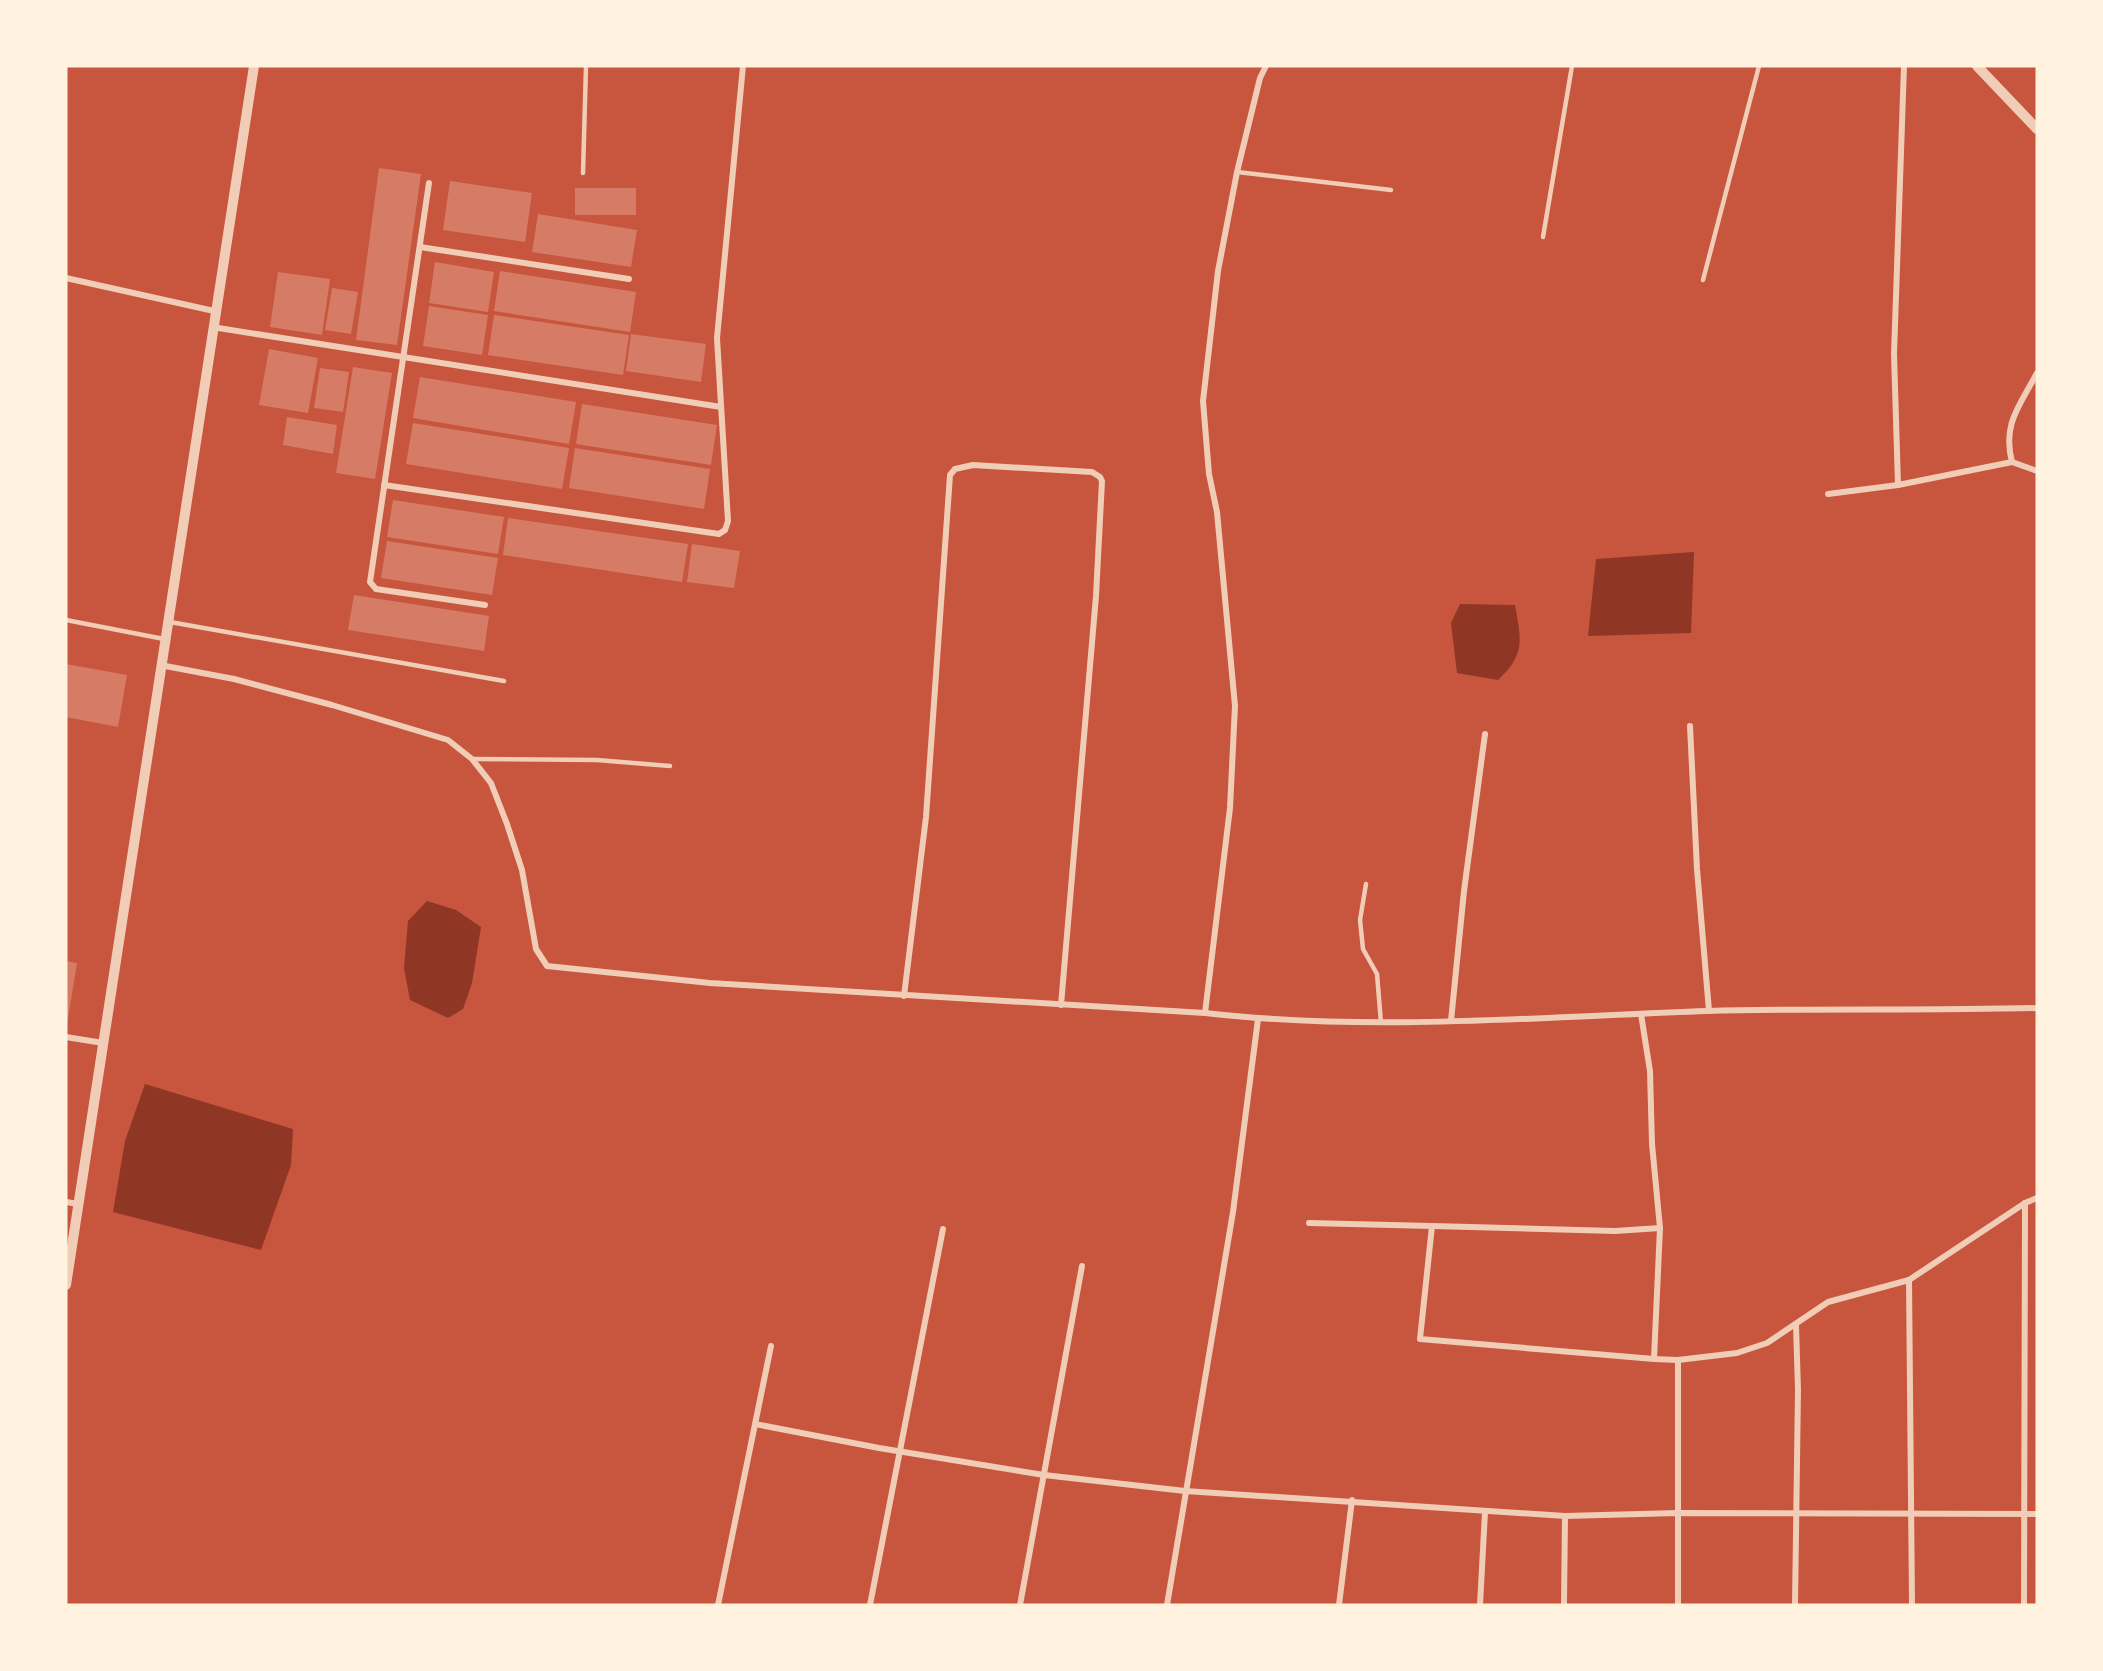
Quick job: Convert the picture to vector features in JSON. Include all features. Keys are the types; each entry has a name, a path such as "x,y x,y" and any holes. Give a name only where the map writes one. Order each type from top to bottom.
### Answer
{"street":[{"path":"66,1285 214,311 254,66"},
{"path":"384,485 719,534 725,530 728,521 717,339 743,66"},
{"path":"1205,1013 1230,808 1234,706 1217,512 1209,474 1203,401 1218,272 1237,172 1260,78 1266,66"},
{"path":"1898,485 1894,354 1904,66"},
{"path":"1977,66 2037,129"},
{"path":"429,183 371,586 485,605"},
{"path":"420,247 629,279"},
{"path":"66,278 214,311"},
{"path":"212,327 721,407"},
{"path":"2012,462 2008,444 2009,428 2037,373"},
{"path":"1828,494 1898,485 2012,462 2037,471"},
{"path":"904,996 926,817 950,476 955,469 974,465 1092,472 1100,477 1102,482 1096,596 1061,1005"},
{"path":"160,665 234,679 353,711 448,740 472,759 491,783 522,870 536,949 547,966 710,983 1205,1013 1258,1019 1381,1023 1709,1011 2037,1008"},
{"path":"1690,726 1697,869 1709,1011"},
{"path":"1451,1021 1464,891 1485,734"},
{"path":"1641,1014 1650,1071 1652,1144 1660,1228 1654,1359"},
{"path":"1167,1605 1233,1212 1258,1019"},
{"path":"66,1037 103,1042"},
{"path":"1432,1226 1420,1339 1678,1360 1737,1353 1767,1343 1828,1302 1909,1280 2025,1203 2037,1198"},
{"path":"66,1202 78,1204"},
{"path":"2024,1605 2025,1203"},
{"path":"1309,1223 1615,1231 1660,1228"},
{"path":"870,1605 943,1229"},
{"path":"1020,1605 1082,1266"},
{"path":"1909,1280 1912,1605"},
{"path":"1795,1605 1798,1390 1796,1325"},
{"path":"718,1605 771,1346"},
{"path":"1678,1360 1676,1443 1678,1605"},
{"path":"755,1424 900,1452 1044,1475 1185,1491 1352,1500 1485,1512 1565,1516 1678,1513 2037,1514"},
{"path":"1339,1605 1352,1500"},
{"path":"1480,1605 1485,1512"},
{"path":"1564,1605 1565,1516"}],"lane":[{"path":"583,173 586,66"},
{"path":"1543,237 1572,66"},
{"path":"1703,280 1759,66"},
{"path":"1237,172 1391,190"},
{"path":"66,620 164,639"},
{"path":"167,622 504,681"},
{"path":"472,759 597,760 670,766"},
{"path":"1366,884 1360,920 1363,949 1377,974 1381,1023"}],"shaded area":[{"path":"1694,552 1691,633 1588,636 1596,559"},
{"path":"1460,604 1515,605 1520,637 1519,646 1513,662 1498,680 1457,673 1451,623"},
{"path":"427,901 456,910 481,927 472,983 463,1009 448,1018 410,1000 404,968 408,921"},
{"path":"145,1084 293,1129 291,1165 261,1250 113,1212 125,1141"}],"building":[{"path":"379,168 421,174 397,345 356,340"},
{"path":"450,181 532,193 525,242 443,230"},
{"path":"575,188 636,188 636,215 575,215"},
{"path":"538,214 637,230 631,267 532,252"},
{"path":"435,262 494,272 488,312 429,303"},
{"path":"500,271 636,292 630,332 494,311"},
{"path":"278,272 330,279 322,335 270,327"},
{"path":"332,288 358,292 351,334 325,330"},
{"path":"429,306 488,315 482,355 423,346"},
{"path":"494,315 629,335 623,375 488,355"},
{"path":"631,334 706,344 701,382 626,371"},
{"path":"269,349 318,358 308,413 259,405"},
{"path":"353,367 392,373 375,479 336,473"},
{"path":"320,368 349,372 343,412 314,408"},
{"path":"420,377 576,402 569,444 413,418"},
{"path":"582,404 717,425 711,465 576,444"},
{"path":"287,417 337,425 333,454 283,445"},
{"path":"413,423 569,448 562,489 406,464"},
{"path":"575,448 710,469 704,509 569,488"},
{"path":"393,500 504,517 498,554 387,537"},
{"path":"508,518 688,544 682,582 503,555"},
{"path":"387,541 498,558 492,595 381,578"},
{"path":"692,544 740,551 734,588 687,582"},
{"path":"354,595 489,616 484,651 348,630"},
{"path":"66,664 127,675 118,727 66,717"},
{"path":"66,961 77,963 67,1025 66,1025"}]}
